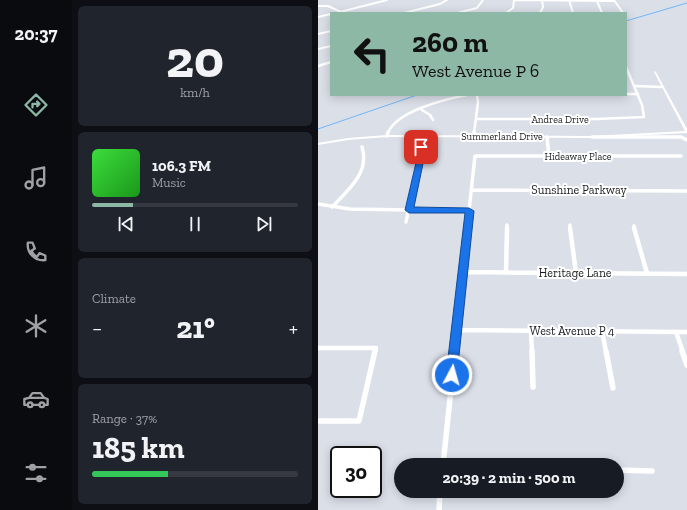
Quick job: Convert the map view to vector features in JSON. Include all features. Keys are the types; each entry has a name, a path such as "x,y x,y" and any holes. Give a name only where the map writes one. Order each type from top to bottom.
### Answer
{"street":[{"path":"318,6 328,6 341,12 386,0"},
{"path":"408,12 440,4 447,0"},
{"path":"461,12 477,8 483,0"},
{"path":"508,12 514,8 514,0 614,0 617,2 622,12"},
{"path":"540,12 543,7 542,0"},
{"path":"569,0 573,12"},
{"path":"597,1 602,12"},
{"path":"318,17 330,14"},
{"path":"318,34 330,31"},
{"path":"318,49 330,46"},
{"path":"318,66 330,62"},
{"path":"655,72 687,132"},
{"path":"627,94 638,94 628,74"},
{"path":"635,86 662,87"},
{"name":"Andrea Drive","path":"476,119 596,119 644,117 638,94"},
{"path":"387,136 389,129 397,120 464,96"},
{"path":"474,136 478,102 477,96"},
{"path":"422,110 430,115 434,120"},
{"name":"Summerland Drive","path":"318,144 348,138 387,136 586,137 687,132"},
{"path":"547,136 549,156"},
{"path":"586,137 605,139 681,137 687,140"},
{"path":"332,207 363,170 365,152 362,147"},
{"path":"406,222 421,154 421,147"},
{"name":"Hideaway Place","path":"471,190 475,156 681,156"},
{"path":"444,458 471,190"},
{"name":"Sunshine Parkway","path":"471,190 687,191"},
{"path":"318,204 350,209 469,211"},
{"path":"506,272 507,225"},
{"path":"570,225 576,273"},
{"path":"634,226 646,273"},
{"name":"Heritage Lane","path":"462,272 687,274"},
{"name":"West Avenue P 4","path":"456,330 687,332"},
{"path":"531,331 533,387"},
{"path":"602,331 613,388"},
{"path":"676,332 687,365"},
{"path":"318,348 376,348 359,421 318,421"},
{"path":"624,470 652,471"},
{"path":"439,510 440,498"}],"waterway":[{"path":"627,21 687,3"},
{"path":"318,129 414,96"}],"route":[{"path":"421,147 421,154 409,210 469,211 452,375"}]}
